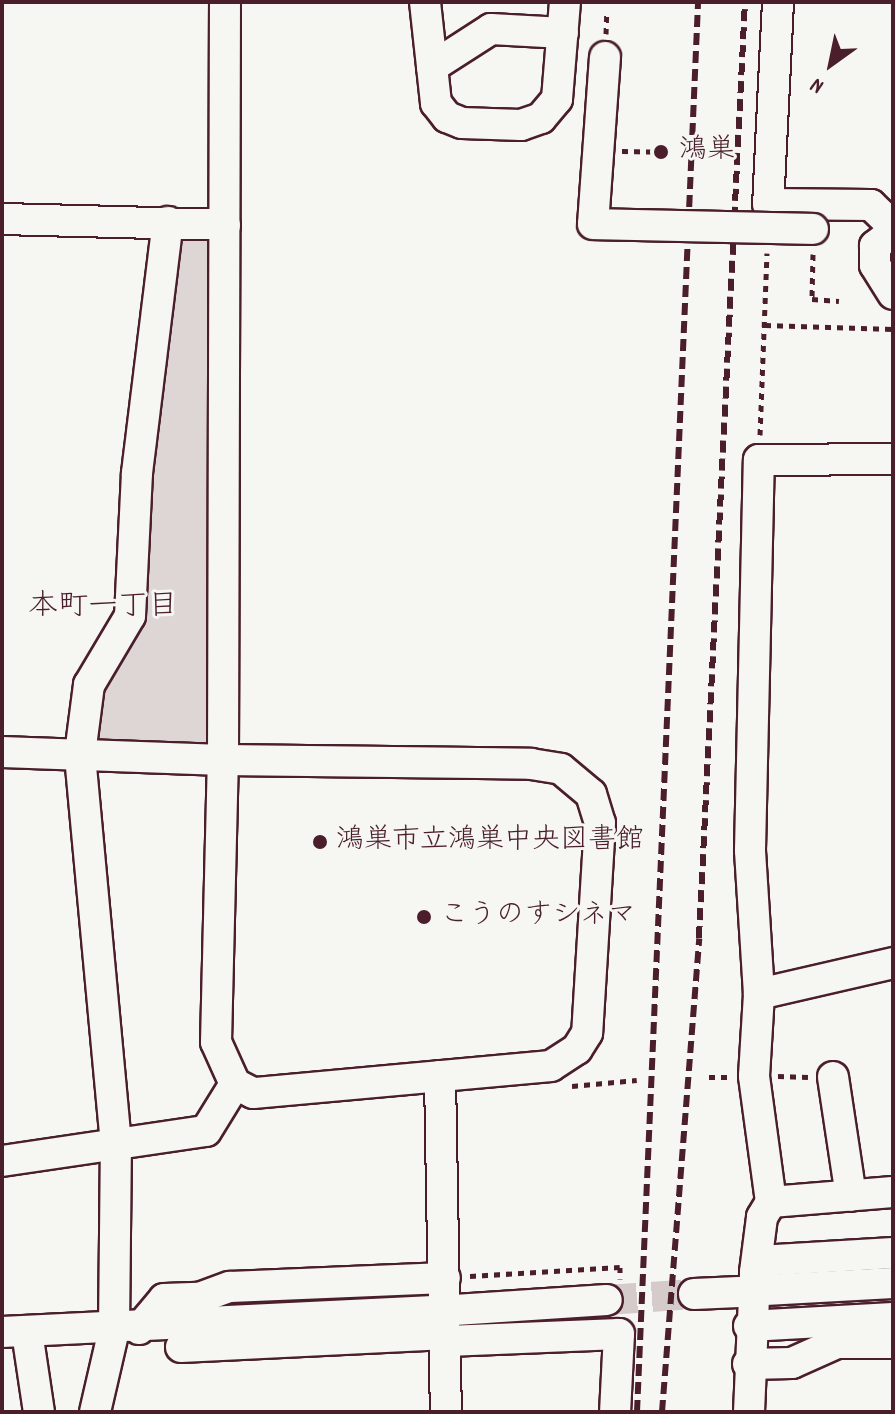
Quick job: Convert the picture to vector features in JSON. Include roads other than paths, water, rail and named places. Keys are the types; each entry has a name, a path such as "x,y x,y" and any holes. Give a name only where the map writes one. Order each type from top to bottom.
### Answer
{"street":[{"path":"2,752 223,760 531,764 572,775 591,794 600,823 587,1033 577,1049 551,1066 253,1093 235,1084 216,1042 223,760 225,2"},
{"path":"425,2 436,103 447,117 462,123 521,125 541,118 557,99 565,2"},
{"path":"778,2 768,204 871,205 893,226"},
{"path":"432,67 491,29 563,33"},
{"path":"605,57 593,224 813,229"},
{"path":"2,219 225,225"},
{"path":"95,1412 126,1329 116,1144 80,754 89,685 131,612 137,473 168,222"},
{"path":"893,232 875,246 875,265 893,294"},
{"path":"749,1412 749,1326 762,1217 771,1202 754,1076 759,994 750,850 759,460 893,459"},
{"path":"759,994 893,963"},
{"path":"440,1076 446,1412"},
{"path":"833,1077 851,1196"},
{"path":"2,1161 206,1131 235,1084"},
{"path":"771,1202 893,1192"},
{"path":"759,1261 893,1253"},
{"path":"39,1412 15,1332 126,1329 164,1299 199,1298 230,1287 445,1278"},
{"path":"694,1294 893,1283"},
{"path":"126,1329 137,1349 446,1324 607,1300"},
{"path":"749,1326 893,1318"},
{"path":"446,1324 619,1334 615,1412"},
{"path":"748,1364 792,1363 837,1343 893,1343"}],"tunnel":[{"path":"607,1300 694,1294"}],"railway":[{"path":"637,1412 698,2"},
{"path":"662,1412 699,938 745,2"}],"place":[{"name":"鴻巣","path":"661,152"},
{"name":"鴻巣市立鴻巣中央図書館","path":"320,842"},
{"name":"こうのすシネマ","path":"424,917"}],"district":[{"name":"本町一丁目","path":"103,609"}]}
